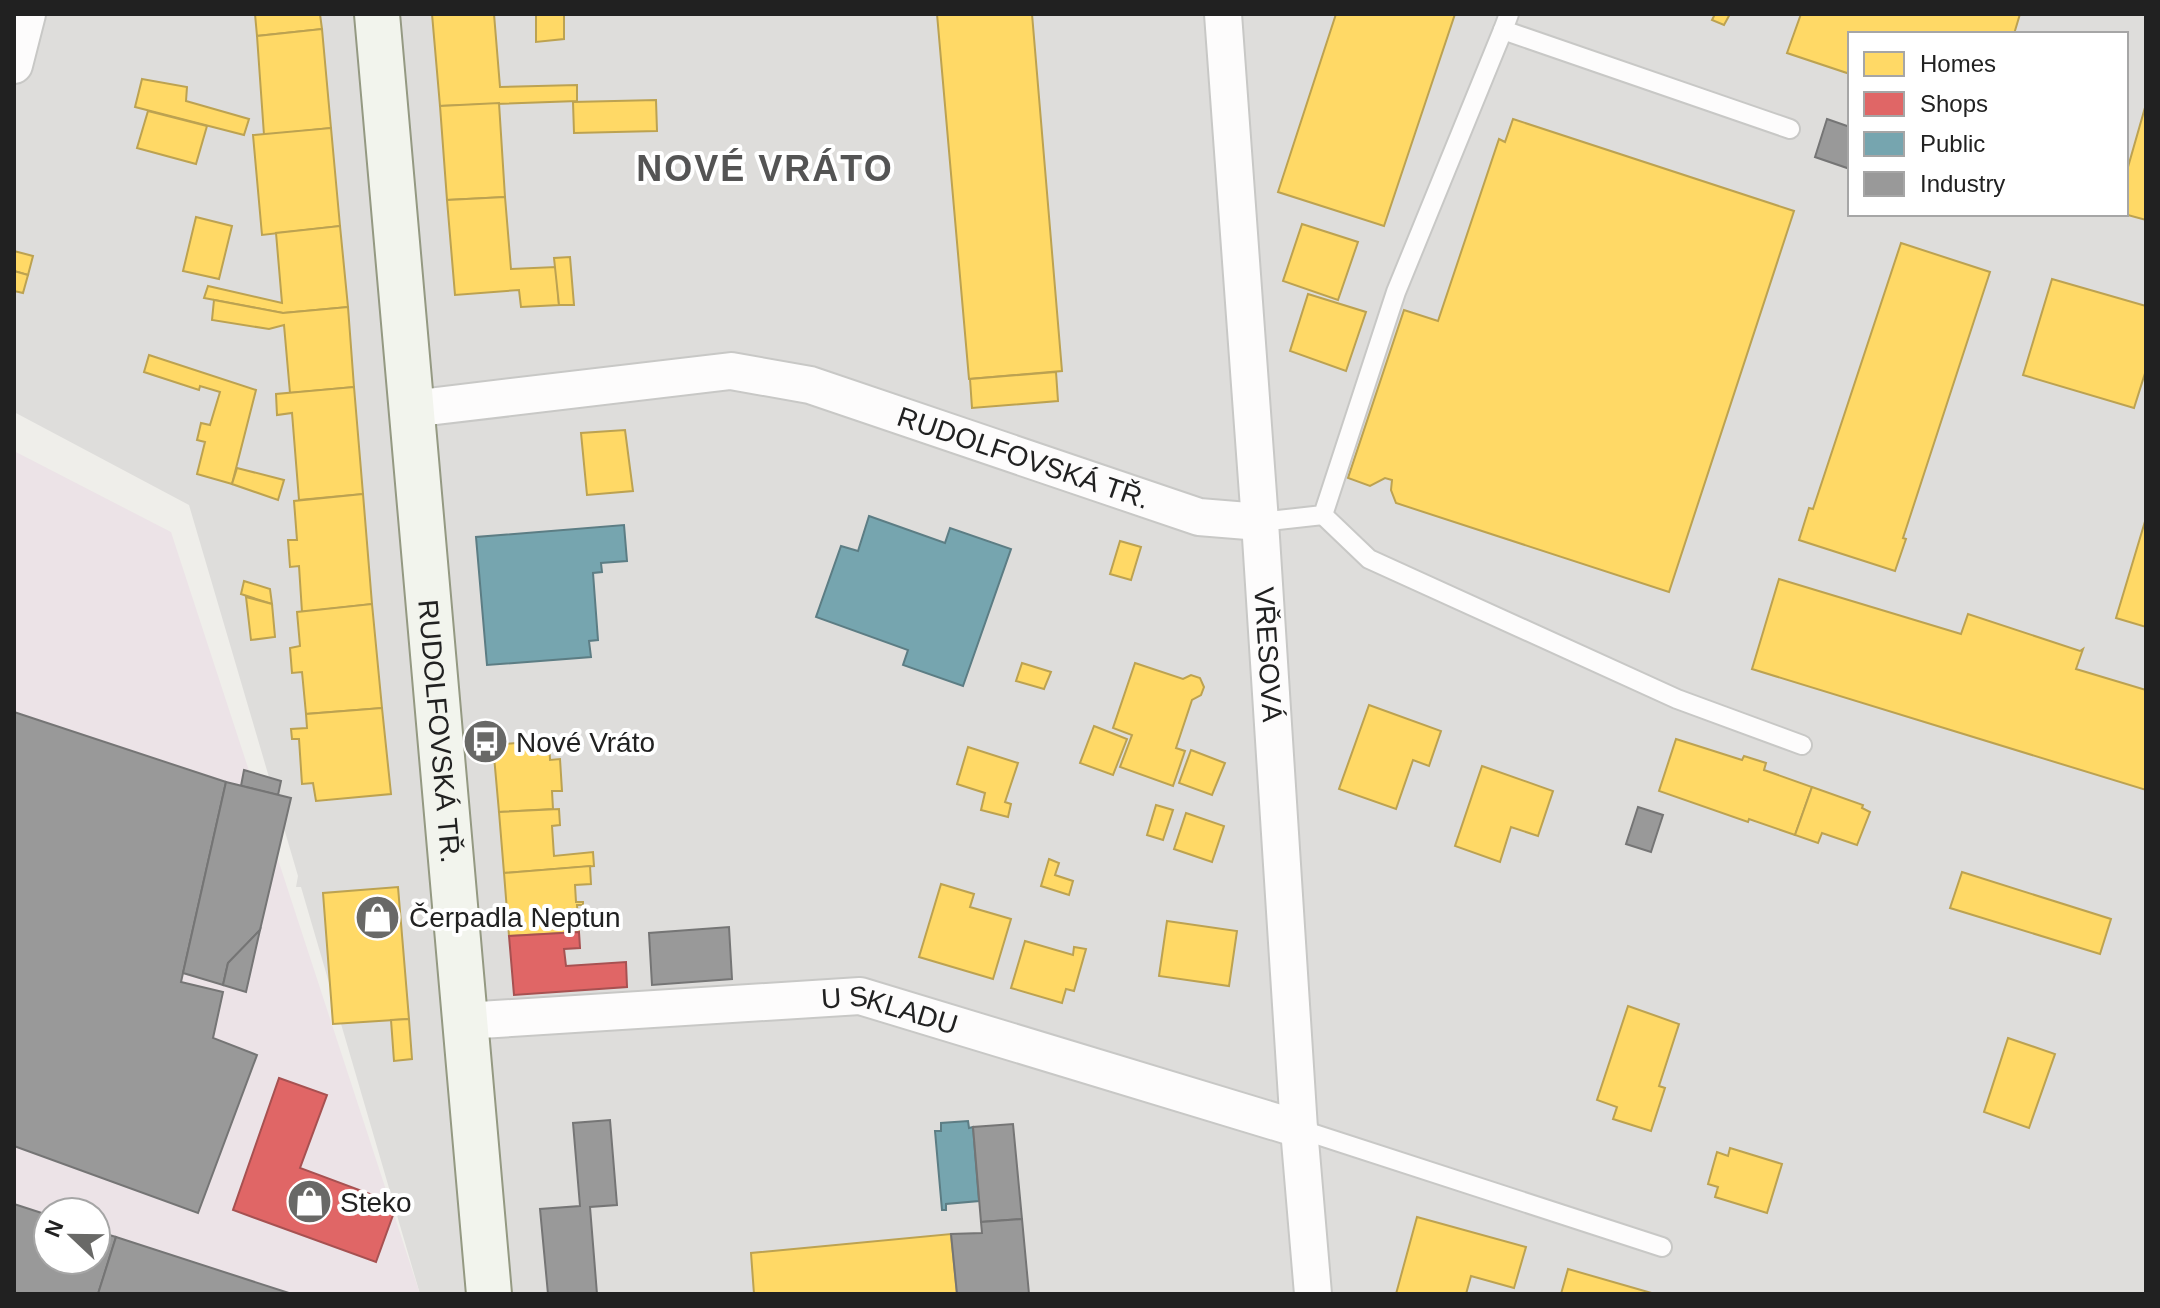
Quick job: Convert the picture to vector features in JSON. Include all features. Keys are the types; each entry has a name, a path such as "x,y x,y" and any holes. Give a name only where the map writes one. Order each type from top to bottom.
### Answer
{"main road":[{"name":"RUDOLFOVSKÁ TŘ.","path":"377,14 489,1294"}],"street":[{"name":"VŘESOVÁ","path":"1223,14 1313,1294"},
{"path":"14,65 21,23"},
{"name":"RUDOLFOVSKÁ TŘ.","path":"411,409 731,371 810,385 1199,517 1260,522"},
{"name":"U SKLADU","path":"464,1021 860,996 1299,1129"}],"lane":[{"path":"1323,515 1396,292 1506,22 1790,129"},
{"path":"1260,522 1323,515"},
{"path":"1323,515 1369,559 1677,699 1802,745"},
{"path":"1299,1129 1662,1247"}],"shaded area":[{"path":"21,14 2146,14 2146,1294 420,1294 301,887 296,887 298,876 189,505 14,412 14,43"},
{"path":"14,451 171,532 420,1294 14,1294"}],"building: Homes":[{"path":"255,14 320,14 322,29 257,36"},
{"path":"432,14 494,14 500,87 577,85 577,101 440,106"},
{"path":"536,14 564,14 564,39 536,42"},
{"path":"937,14 1032,14 1062,371 969,379"},
{"path":"1336,14 1455,14 1384,226 1278,192"},
{"path":"1715,14 1730,14 1724,25 1712,20"},
{"path":"1801,14 2020,14 2015,32 1848,32 1848,73 1787,53"},
{"path":"322,29 331,128 264,135 257,36"},
{"path":"142,79 187,87 186,101 249,119 244,135 135,107"},
{"path":"656,100 657,131 574,133 573,102"},
{"path":"499,103 505,197 447,200 440,106"},
{"path":"2146,104 2146,220 2128,215 2128,167"},
{"path":"148,111 207,126 196,164 137,148"},
{"path":"1513,119 1794,211 1669,592 1396,503 1391,490 1392,480 1385,478 1370,486 1348,478 1404,310 1438,321 1499,139 1505,142"},
{"path":"331,128 340,226 262,235 253,135"},
{"path":"505,197 511,269 556,267 559,305 521,307 519,290 455,295 447,200"},
{"path":"196,217 232,226 219,279 183,271"},
{"path":"1302,224 1358,242 1338,300 1283,281"},
{"path":"340,226 348,307 283,313 204,298 208,286 282,303 276,233"},
{"path":"1901,243 1990,272 1895,571 1799,540 1809,508 1813,509"},
{"path":"14,251 33,256 28,275 14,271"},
{"path":"570,257 574,305 559,305 554,258"},
{"path":"14,271 28,275 23,293 14,291"},
{"path":"2052,279 2146,306 2146,370 2134,408 2023,375"},
{"path":"1308,294 1366,312 1346,371 1290,351"},
{"path":"214,300 283,313 348,307 354,387 290,393 284,325 269,329 212,320"},
{"path":"149,355 256,390 232,484 197,474 205,442 197,440 201,423 210,425 220,392 200,386 199,390 144,372"},
{"path":"1056,372 1058,401 972,408 970,379"},
{"path":"354,387 363,494 299,500 292,413 277,415 276,394"},
{"path":"625,430 633,491 587,495 581,433"},
{"path":"237,468 284,480 278,500 232,484"},
{"path":"363,494 372,604 302,612 299,566 290,567 288,540 297,540 294,501"},
{"path":"2146,518 2146,627 2116,618"},
{"path":"1120,541 1141,547 1131,580 1110,574"},
{"path":"1779,579 1961,634 1968,614 2080,651 2083,649 2076,669 2146,690 2146,790 1752,669"},
{"path":"244,581 270,589 272,604 241,594"},
{"path":"246,597 272,604 275,637 251,640"},
{"path":"372,604 382,708 306,714 302,672 292,673 290,648 300,646 297,612"},
{"path":"1022,663 1051,672 1044,689 1016,681"},
{"path":"1135,663 1183,679 1191,675 1200,678 1204,687 1201,695 1192,700 1176,748 1185,751 1173,786 1120,767 1132,735 1113,728"},
{"path":"1369,705 1441,731 1429,766 1413,760 1396,809 1339,789"},
{"path":"382,708 391,794 316,801 313,783 302,784 299,739 292,739 291,729 307,728 306,714"},
{"path":"1094,726 1127,739 1113,775 1080,763"},
{"path":"1676,739 1742,760 1744,756 1766,763 1764,770 1812,787 1795,835 1659,791"},
{"path":"549,740 550,760 560,759 562,791 552,791 553,809 499,812 493,745"},
{"path":"968,747 1018,763 1005,802 1011,804 1008,817 981,810 985,793 957,784"},
{"path":"1191,750 1225,763 1212,795 1179,783"},
{"path":"1482,766 1553,791 1538,836 1511,827 1500,862 1455,846"},
{"path":"1812,787 1863,805 1862,808 1870,812 1857,845 1822,833 1818,843 1795,835"},
{"path":"1156,805 1173,810 1163,840 1147,835"},
{"path":"559,809 560,825 552,826 554,856 593,852 594,866 504,873 499,812"},
{"path":"1186,813 1224,826 1212,862 1174,849"},
{"path":"1049,859 1059,863 1055,875 1073,881 1069,895 1041,886"},
{"path":"590,866 591,884 575,885 576,902 583,902 583,905 577,905 579,932 509,936 504,873"},
{"path":"1962,872 2111,919 2100,954 1950,908"},
{"path":"941,884 974,894 970,907 1011,919 993,979 919,957"},
{"path":"398,887 409,1019 333,1024 323,893"},
{"path":"1167,921 1237,931 1229,986 1159,976"},
{"path":"1025,941 1073,955 1074,947 1086,949 1074,991 1066,989 1062,1003 1011,988"},
{"path":"1628,1006 1679,1024 1659,1086 1665,1088 1651,1131 1613,1119 1617,1107 1597,1100"},
{"path":"409,1019 412,1059 394,1061 391,1020"},
{"path":"2008,1038 2055,1054 2029,1128 1984,1112"},
{"path":"1730,1148 1782,1164 1767,1213 1715,1197 1718,1187 1708,1184 1717,1152 1728,1156"},
{"path":"1417,1217 1526,1247 1514,1288 1471,1276 1466,1294 1396,1294"},
{"path":"951,1234 957,1294 754,1294 751,1253"},
{"path":"1568,1269 1655,1294 1561,1294"}],"building: Shops":[{"path":"579,932 580,948 564,949 566,966 626,962 627,987 514,995 509,936"},
{"path":"279,1078 327,1095 300,1168 397,1204 376,1262 233,1210"}],"building: Public":[{"path":"869,516 945,543 950,528 1011,549 963,686 903,665 908,650 816,617 841,546 858,551"},
{"path":"624,525 627,561 601,563 602,572 593,573 598,640 589,641 591,657 487,665 476,537"},
{"path":"968,1121 969,1128 973,1127 979,1201 946,1204 946,1210 942,1210 935,1131 941,1131 941,1123"}],"building: Industry":[{"path":"1827,119 1848,126 1848,168 1815,157"},
{"path":"14,712 226,782 181,982 223,992 213,1038 257,1055 198,1213 14,1146"},
{"path":"244,770 281,781 278,795 241,786"},
{"path":"226,782 291,798 260,930 228,963 223,985 183,973"},
{"path":"1638,807 1663,815 1651,852 1626,844"},
{"path":"729,927 732,979 652,985 649,933"},
{"path":"260,930 246,992 223,985 228,963"},
{"path":"610,1120 617,1205 590,1207 597,1294 548,1294 540,1209 580,1206 573,1123"},
{"path":"1013,1124 1022,1219 981,1222 973,1127"},
{"path":"14,1204 32,1210 32,1276 104,1276 98,1294 14,1294"},
{"path":"1022,1219 1029,1294 957,1294 951,1234 982,1233 981,1222"},
{"path":"116,1237 292,1294 98,1294 104,1276 112,1276 112,1250"}],"place":[{"name":"Nové Vráto","path":"485,742"},
{"name":"Čerpadla Neptun","path":"378,917"},
{"name":"Steko","path":"309,1202"}],"district":[{"name":"NOVÉ VRÁTO","path":"765,168"}]}
